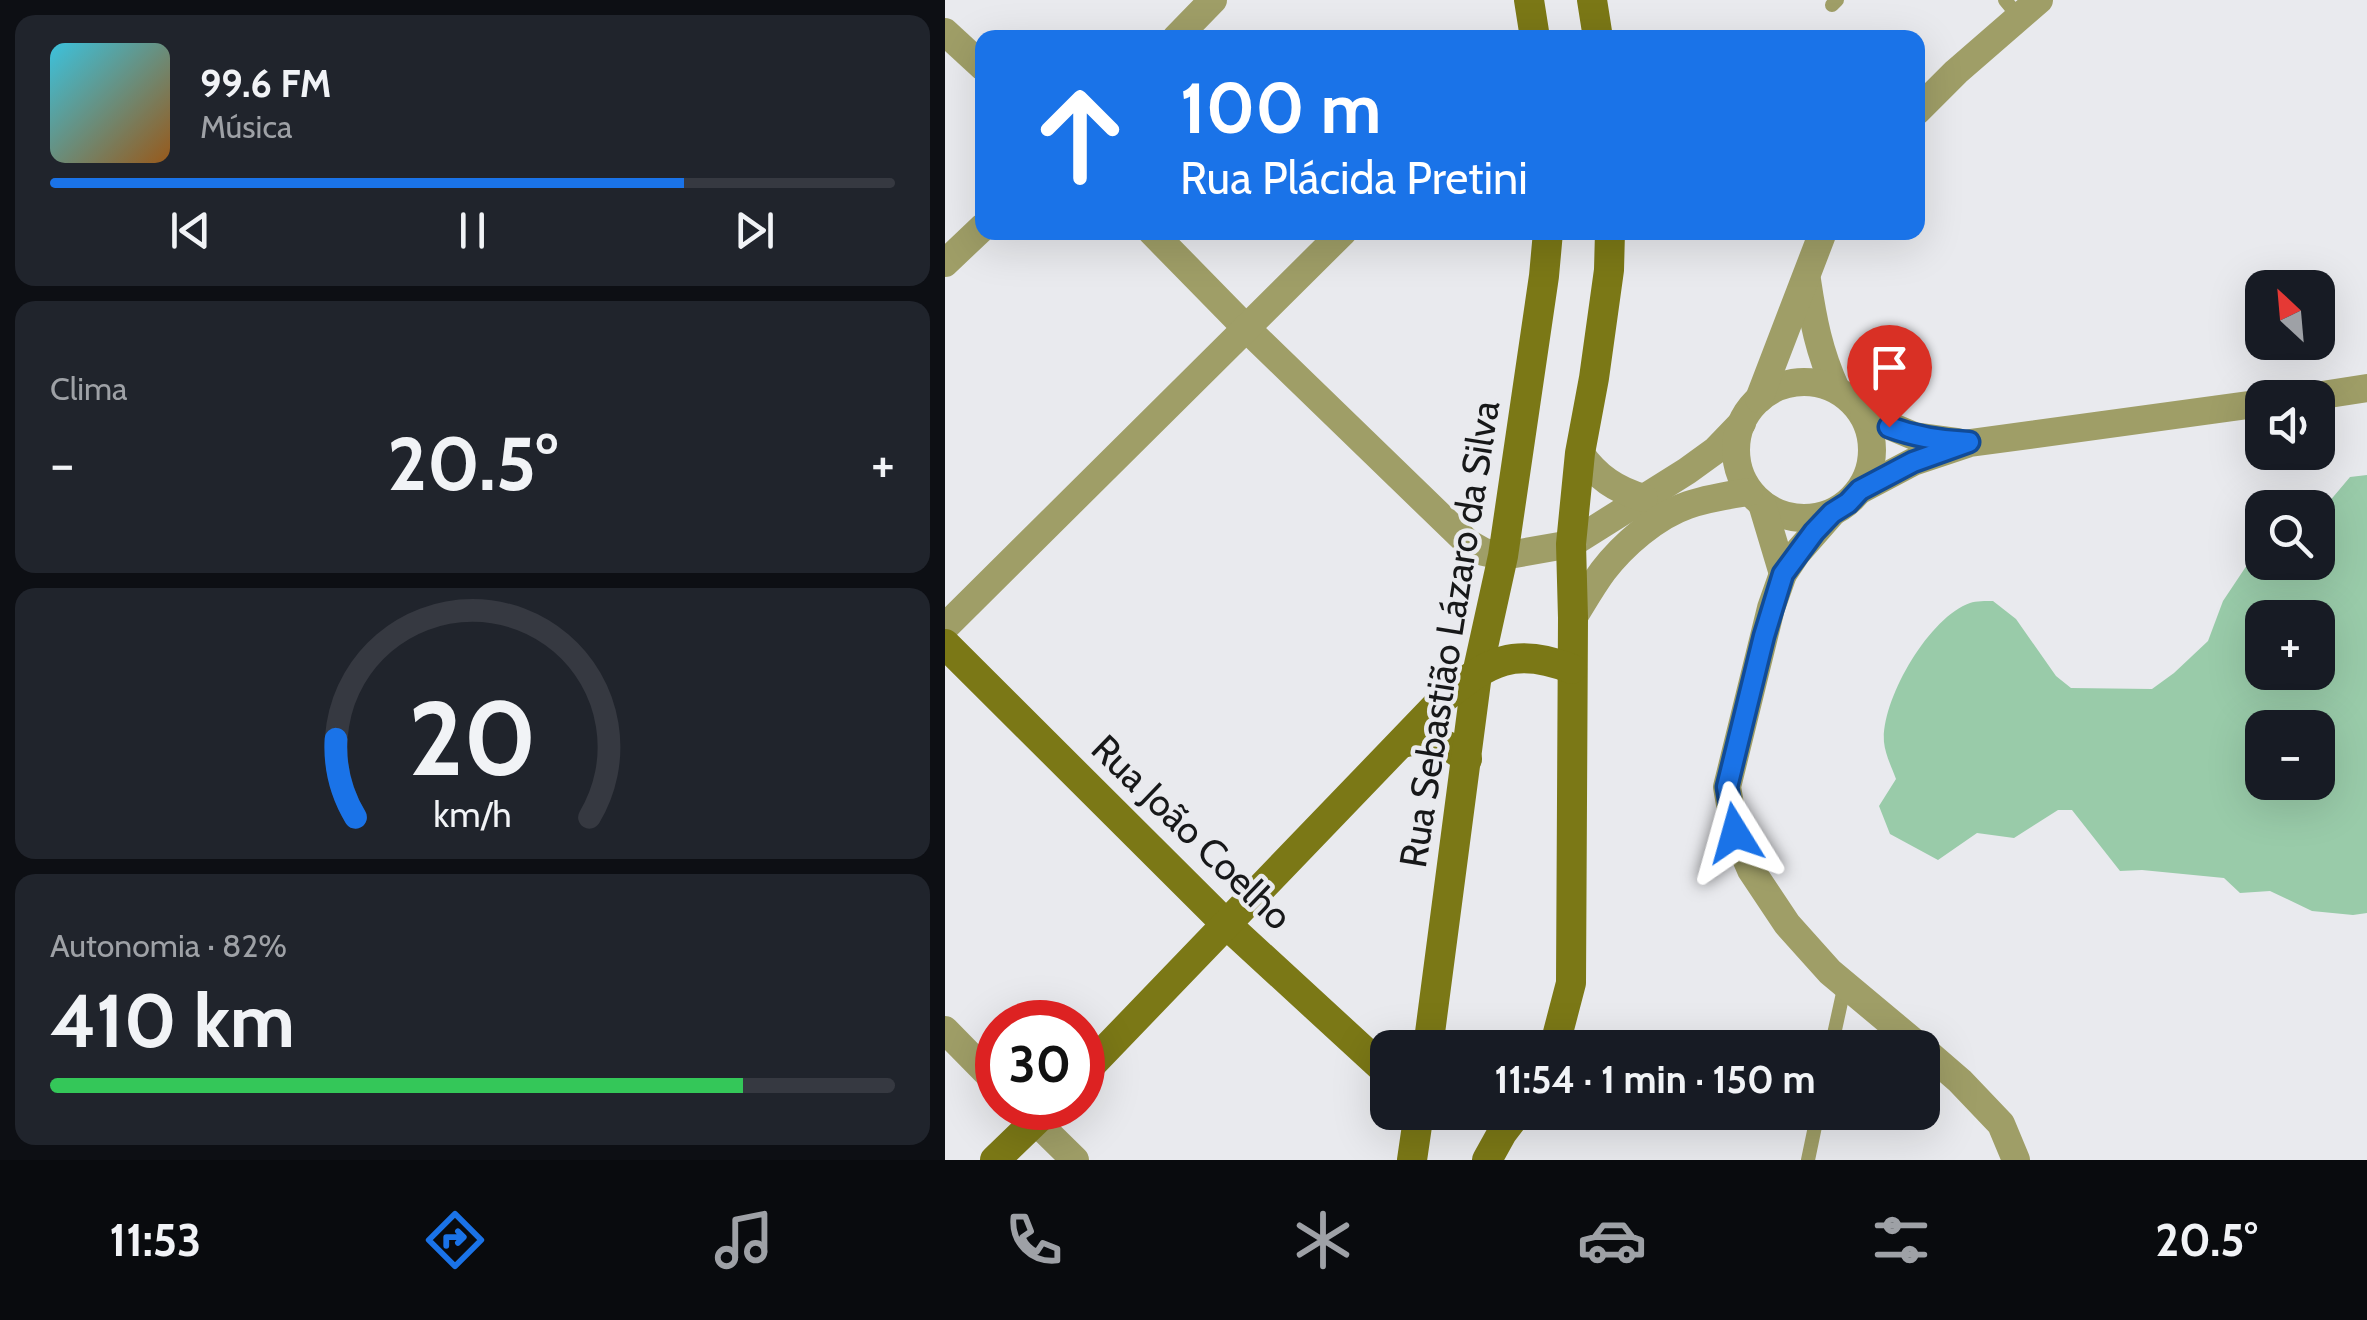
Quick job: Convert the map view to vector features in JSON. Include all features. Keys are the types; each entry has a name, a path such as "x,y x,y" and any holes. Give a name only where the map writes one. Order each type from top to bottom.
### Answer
{"street":[{"path":"1184,30 1213,0"},
{"path":"1529,0 1534,30"},
{"path":"1592,0 1597,30"},
{"path":"1925,102 2021,6"},
{"path":"945,32 975,60"},
{"path":"945,263 975,235"},
{"path":"1160,240 1467,542 1484,552 1503,556 1571,544 1716,450 1759,399 1820,240"},
{"path":"945,628 1335,240"},
{"name":"Rua Sebastião Lázaro da Silva","path":"1430,1030 1477,674 1503,556 1546,240"},
{"path":"1559,1030 1571,982 1571,544 1580,453 1609,270 1610,240"},
{"path":"1806,274 1813,326 1836,389"},
{"path":"1759,399 1796,382 1836,389 1863,415 1873,453 1860,490 1832,513 1783,574 1727,787 1735,833 1751,870 1787,924 1831,972 1900,1030"},
{"path":"2335,393 2367,388"},
{"path":"1863,415 1915,436 1969,442 2245,405"},
{"path":"1742,423 1736,458 1783,574"},
{"path":"1860,490 1913,462 1969,442"},
{"path":"1580,453 1607,482 1645,498"},
{"path":"1573,618 1603,571 1632,540 1683,506 1709,498 1755,498 1778,514 1796,518 1832,513"},
{"name":"Rua João Coelho","path":"945,644 1225,924 1370,1056"},
{"path":"1105,1050 1429,712 1477,674 1499,662 1524,657 1549,660 1572,670"},
{"path":"1402,743 1430,740 1467,759"},
{"path":"945,1030 975,1060"},
{"path":"1940,1063 2001,1124 2016,1160"},
{"path":"995,1160 1021,1130"},
{"path":"1051,1130 1075,1160"},
{"path":"1412,1160 1416,1130"},
{"path":"1487,1160 1504,1130"}],"lane":[{"path":"1835,1030 1845,984"},
{"path":"1808,1160 1814,1130"}],"green space":[{"path":"2367,475 2367,913 2312,911 2270,891 2240,893 2224,878 2120,871 2072,810 2058,810 2014,838 1977,833 1938,860 1890,834 1879,806 1896,779 1884,742 1890,705 1924,642 1954,611 1972,602 1993,601 2016,619 2056,676 2071,688 2152,689 2208,641 2223,601 2245,568 2245,580 2335,580 2335,495 2350,477"}],"route":[{"path":"1735,833 1727,787 1783,574 1814,532 1860,490 1913,462 1969,442 1915,436 1889,427"}]}
